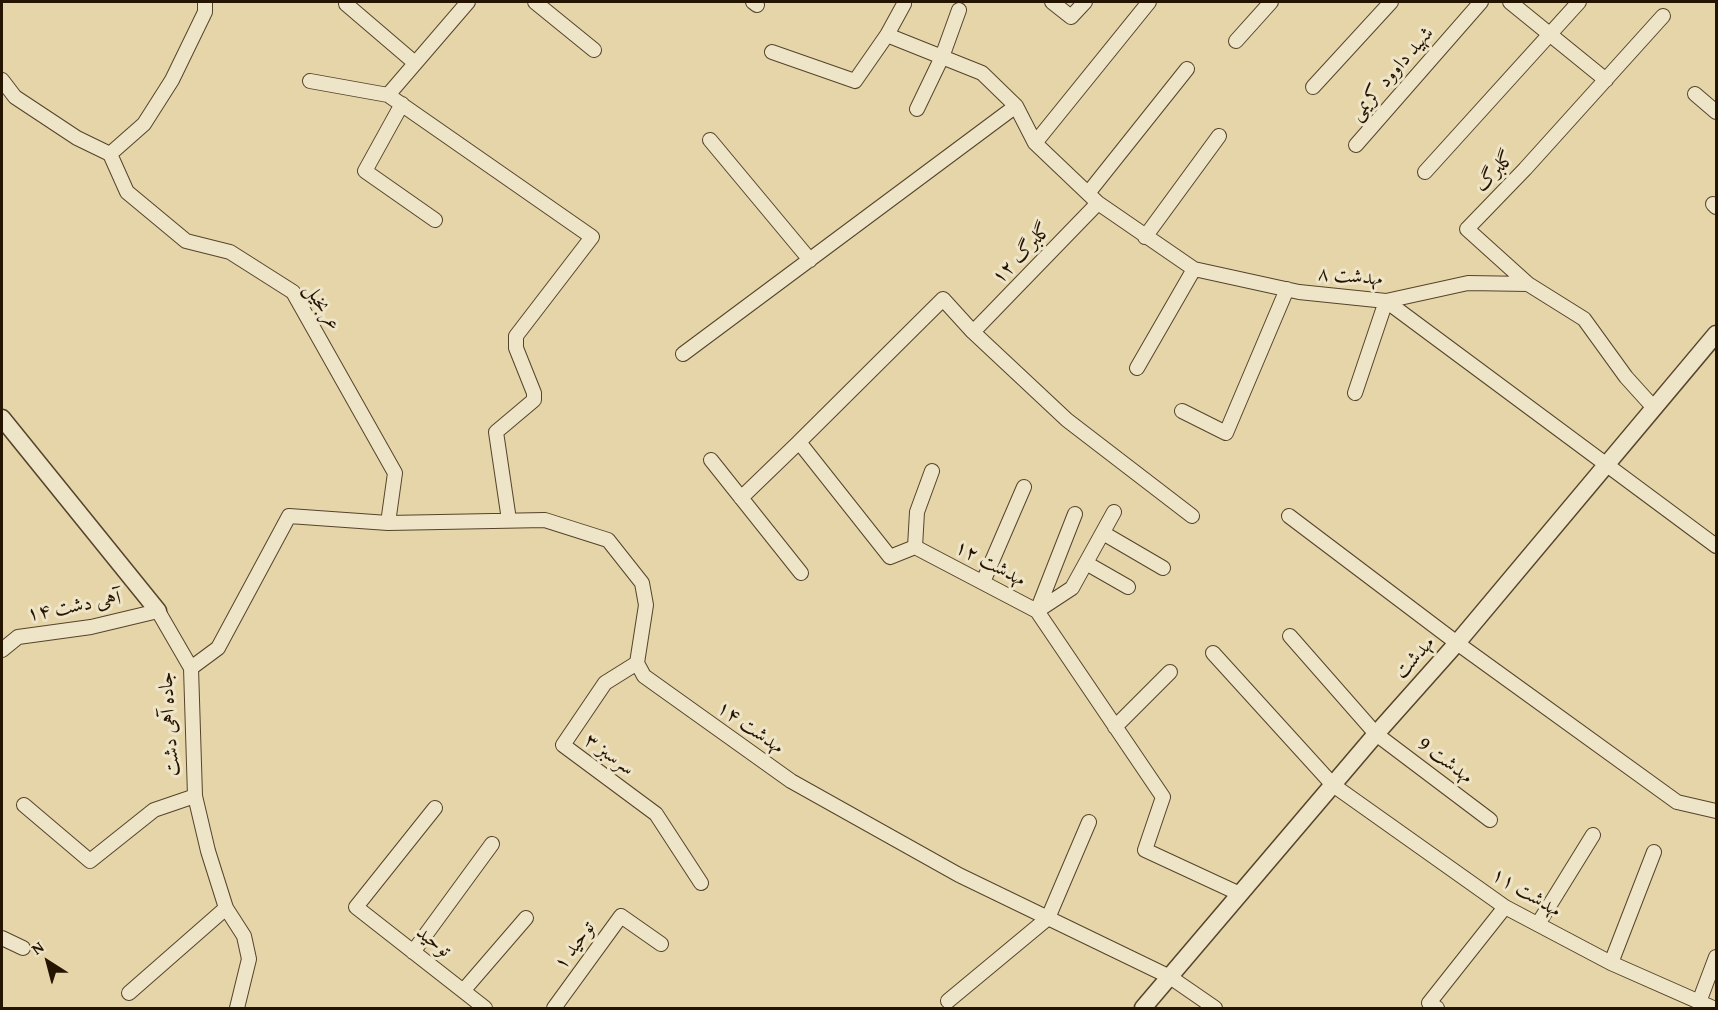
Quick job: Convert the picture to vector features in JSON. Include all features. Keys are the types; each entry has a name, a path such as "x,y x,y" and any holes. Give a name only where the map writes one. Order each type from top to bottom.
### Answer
{"street":[{"path":"2,80 15,97 77,138 110,154 144,124 172,80 205,12 205,2"},
{"path":"535,2 594,50"},
{"path":"1052,2 1071,17 1085,2"},
{"path":"887,35 982,73 1016,106 1035,143 1149,2"},
{"path":"1236,41 1271,2"},
{"path":"1313,87 1391,2"},
{"name":"شهید داوود کریمی","path":"1356,146 1481,2"},
{"path":"1510,2 1606,80 1663,16"},
{"path":"1425,172 1579,2"},
{"path":"388,95 463,3"},
{"path":"346,4 415,63"},
{"path":"772,52 855,81 887,35 904,4"},
{"path":"917,109 942,57 959,10"},
{"path":"1089,192 1187,69"},
{"name":"گلبرگ","path":"1528,284 1467,229 1606,80"},
{"path":"310,81 388,95 592,237 516,336 516,348 534,393 534,400 496,432 509,520"},
{"path":"1695,94 1716,112"},
{"path":"402,104 365,171 435,220"},
{"path":"683,354 1016,106"},
{"path":"1145,237 1219,136"},
{"path":"711,140 810,260"},
{"name":"مهدشت ۸","path":"1035,143 1098,203 1194,269 1287,289 1386,302 1468,283 1528,284"},
{"name":"عربخیل","path":"110,154 127,192 186,241 230,252 293,292 395,472 388,523"},
{"name":"گلبرگ ١٢","path":"973,332 1098,203"},
{"path":"1137,368 1194,269"},
{"path":"1528,284 1584,319 1626,377 1654,408"},
{"path":"1182,411 1226,432 1287,289"},
{"path":"741,498 943,299 973,332 1067,420 1192,516"},
{"path":"1355,393 1386,302 1716,546"},
{"name":"مهدشت","path":"1143,1008 1376,734 1457,643 1716,334"},
{"name":"جاده آهی دشت","path":"2,418 158,611 191,668 195,796 208,851 226,908 244,936 249,959 237,1008"},
{"path":"799,442 890,557 915,547 917,512 932,471"},
{"path":"711,459 801,573"},
{"path":"983,582 1024,487"},
{"path":"1037,611 1072,588 1114,512"},
{"path":"1037,611 1075,514"},
{"path":"191,668 218,648 289,516 388,523 545,520 608,540 642,583 646,605 637,663"},
{"path":"1289,516 1457,643 1677,802 1716,811"},
{"path":"1103,533 1163,568"},
{"name":"مهدشت ۱۲","path":"915,547 1037,611 1163,797 1145,850 1240,894"},
{"path":"1086,563 1128,587"},
{"name":"آهی دشت ۱۴","path":"2,650 18,636 91,627 158,611"},
{"name":"مهدشت 9","path":"1290,636 1376,734 1490,820"},
{"name":"مهدشت ۱۱","path":"1213,653 1333,785 1505,907 1611,963 1713,1008"},
{"name":"سرسبز ۳","path":"637,663 605,683 563,745 656,814 701,883"},
{"name":"مهدشت ۱۴","path":"637,663 644,676 791,781 959,875 1170,977 1215,1008"},
{"path":"1116,727 1170,672"},
{"path":"24,805 90,861 154,810 195,796"},
{"name":"توحید","path":"435,808 356,907 485,1008"},
{"path":"948,1001 1048,918 1089,822"},
{"path":"1538,924 1593,835"},
{"path":"413,952 492,844"},
{"path":"1611,963 1654,852"},
{"path":"1437,1008 1429,1003 1505,907"},
{"path":"129,993 226,908"},
{"name":"توحید ۱","path":"554,1008 621,916 661,944"},
{"path":"463,991 526,918"},
{"path":"2,938 22,948"},
{"path":"1699,1002 1716,957"}]}
